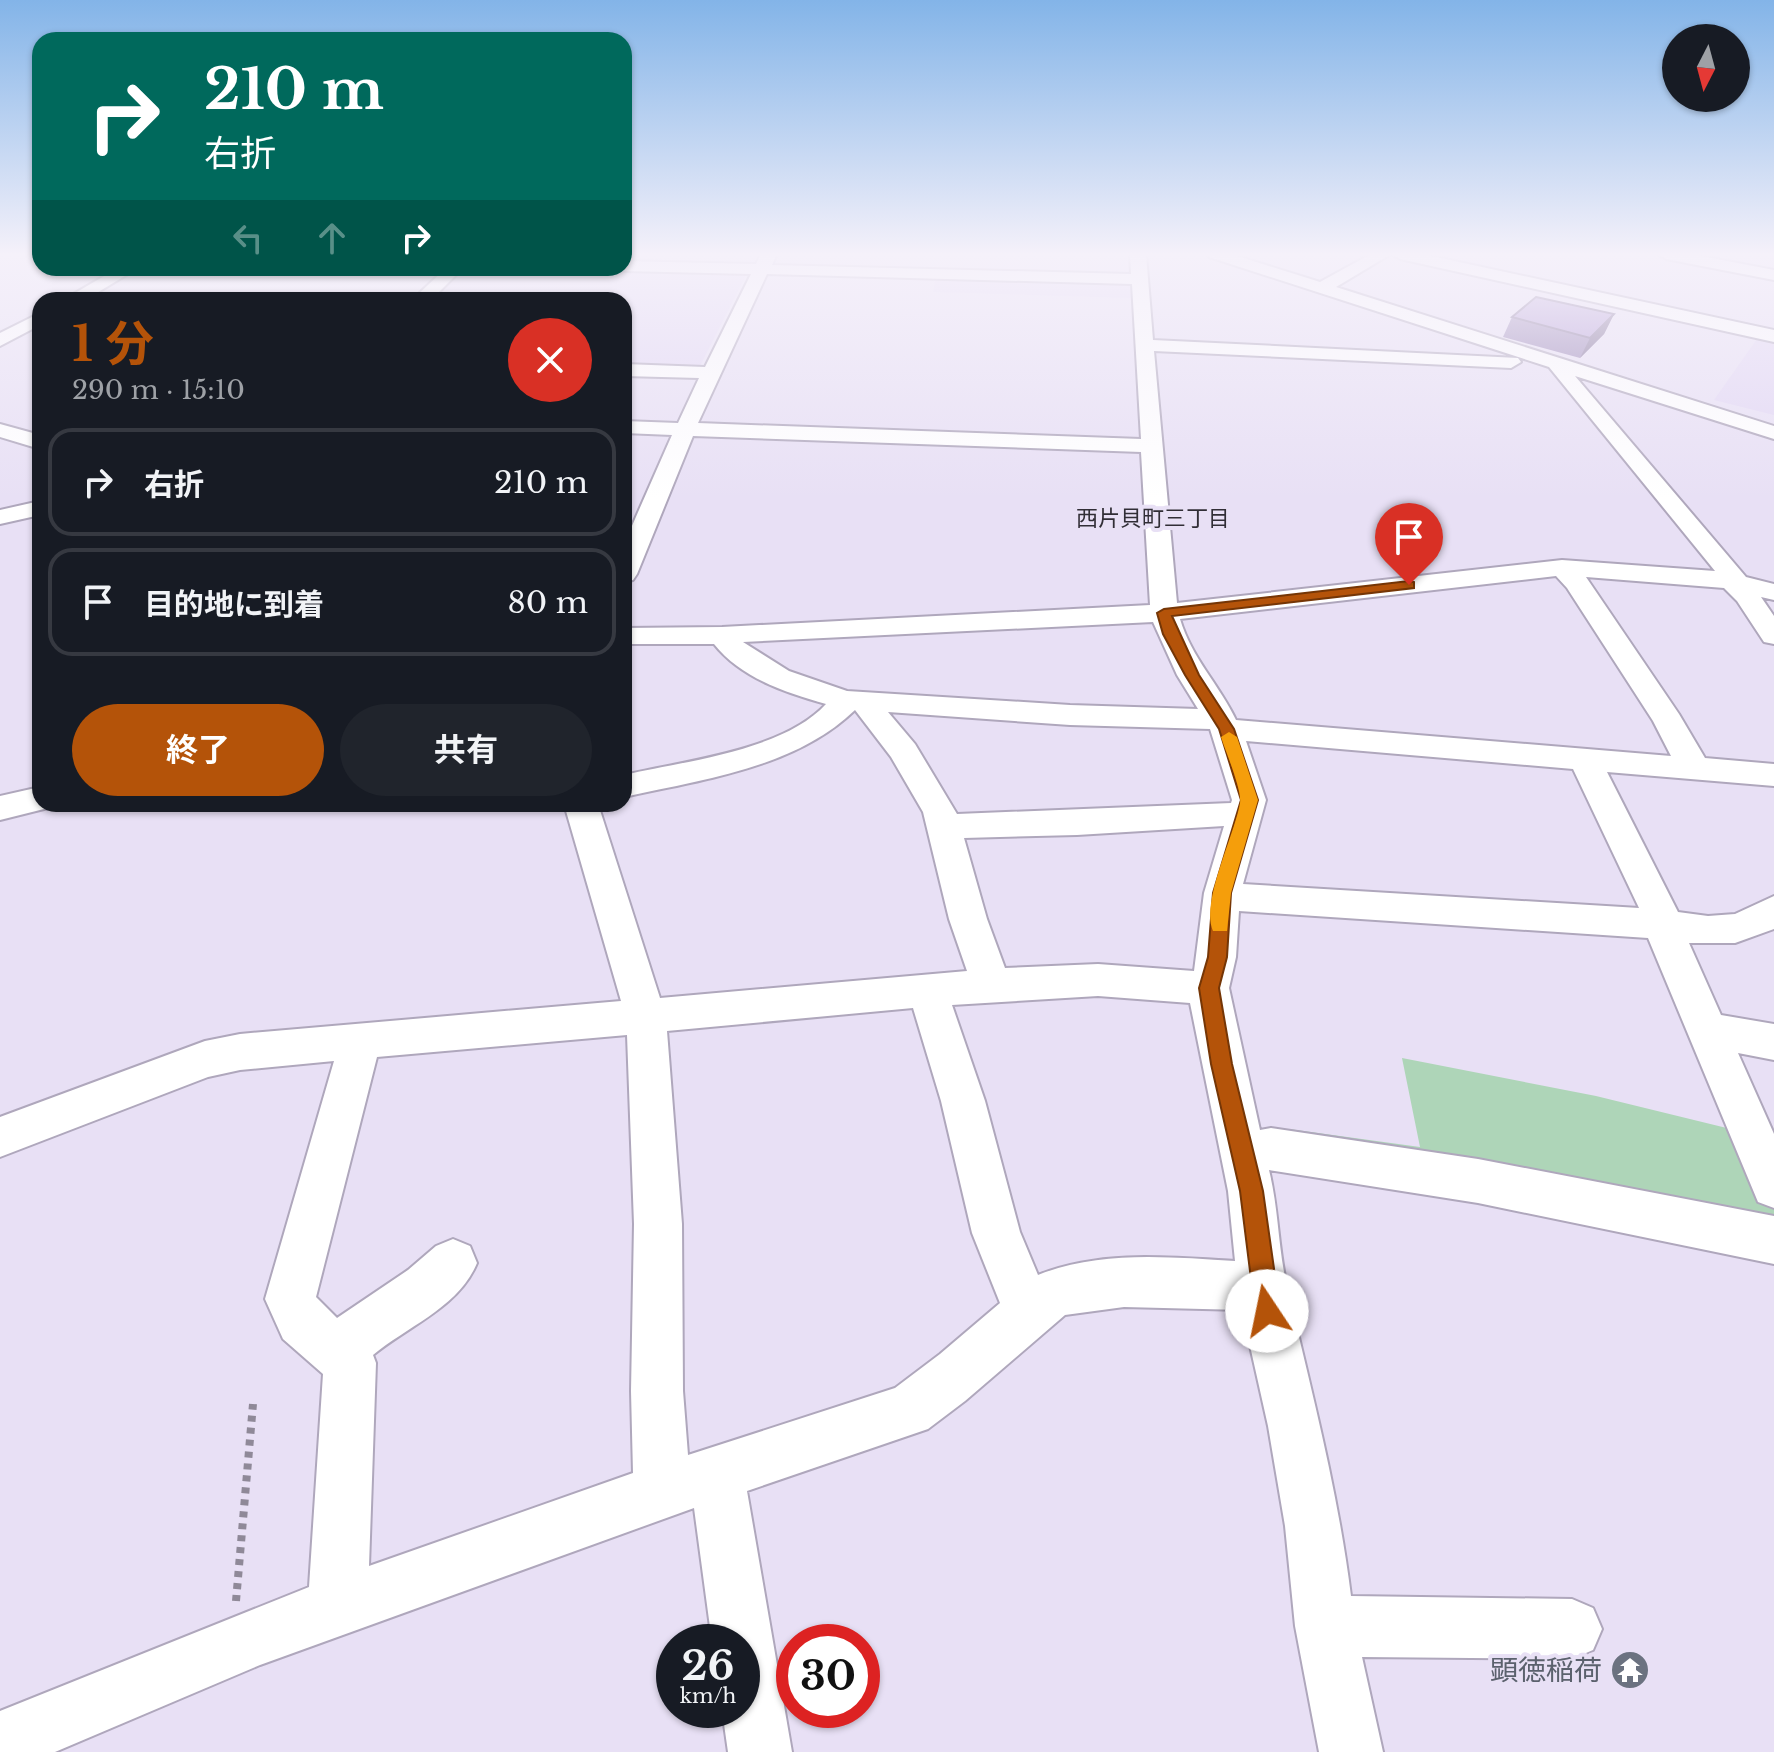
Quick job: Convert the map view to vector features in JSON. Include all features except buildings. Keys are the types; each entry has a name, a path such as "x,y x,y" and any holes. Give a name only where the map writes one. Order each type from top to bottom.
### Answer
{"street":[{"path":"632,555 729,336"},
{"path":"1144,336 1164,613 1170,634 1192,675 1224,724 1249,800 1222,893 1217,957 1209,988 1224,1078 1244,1154 1262,1287 1295,1426 1314,1526 1325,1626 1351,1752"},
{"path":"1470,336 1774,433"},
{"path":"1145,345 1555,363"},
{"path":"1555,363 1733,576 1732,581 1747,596 1774,636"},
{"path":"632,370 711,373"},
{"path":"632,427 1153,446"},
{"path":"0,430 32,440"},
{"path":"0,517 32,510"},
{"path":"1562,568 1577,583 1694,768"},
{"path":"632,636 722,635 1164,613 1562,568 1732,581 1774,592"},
{"path":"722,635 734,651 769,672 817,693 857,701 1224,724 1774,775"},
{"path":"632,784 788,744 832,720 857,701"},
{"path":"857,701 904,751 925,784 945,826 968,919 991,985"},
{"path":"1583,757 1665,924 1774,1186"},
{"path":"0,808 32,801"},
{"path":"583,812 645,1016 658,1224 657,1391 662,1491"},
{"path":"945,826 1077,823 1227,814 1245,816"},
{"path":"1222,893 1244,898 1665,924 1698,932 1727,931 1753,924 1774,910"},
{"path":"0,1137 205,1059 361,1041 991,985 1098,980 1209,988"},
{"path":"927,991 963,1101 996,1233 1028,1311"},
{"path":"1708,1030 1774,1042"},
{"path":"338,1607 350,1363 301,1321 290,1299 361,1041"},
{"path":"1244,1154 1271,1149 1478,1181 1774,1240"},
{"path":"339,1352 358,1332 439,1278 453,1263"},
{"path":"0,1743 232,1646 338,1607 662,1491 909,1410 934,1394 1028,1311 1054,1293 1083,1286 1118,1283 1262,1287"},
{"path":"717,1475 760,1752"},
{"path":"1325,1626 1572,1629"}],"path":[{"path":"232,1646 253,1404"}],"shaded area":[{"path":"632,336 715,336 700,366 632,366"},
{"path":"1757,339 1774,343 1774,415 1714,400"}],"green space":[{"path":"1402,1058 1596,1096 1743,1132 1774,1209 1774,1229 1291,1142 1289,1129 1420,1147"}],"slow traffic":[{"path":"1220,925 1222,893 1249,800 1229,737"}],"place":[{"name":"顕徳稲荷","path":"1630,1670"}],"district":[{"name":"西片貝町三丁目","path":"1153,518"}],"route":[{"path":"1267,1311 1251,1191 1221,1064 1209,988 1217,957 1222,893 1249,800 1226,729 1170,634 1164,613 1409,585"}]}
